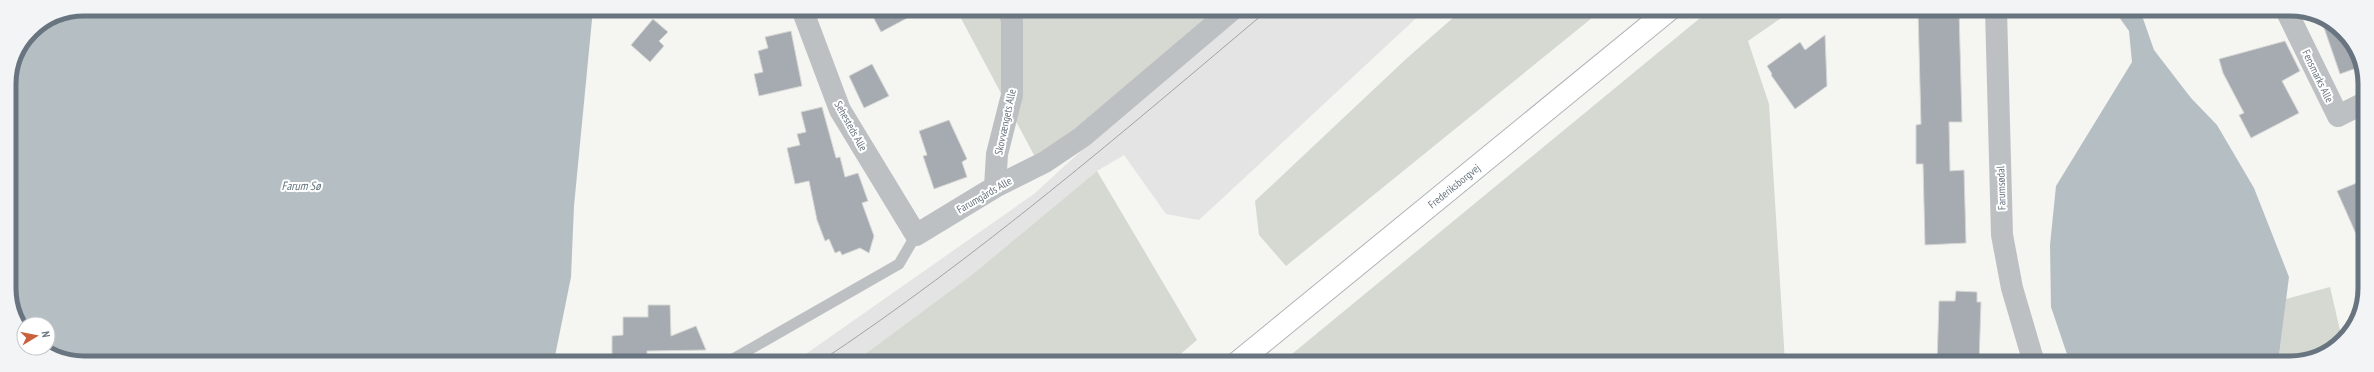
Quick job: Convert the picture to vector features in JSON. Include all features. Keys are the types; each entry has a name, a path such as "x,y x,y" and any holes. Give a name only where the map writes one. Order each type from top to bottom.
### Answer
{"street":[{"name":"Sehesteds Alle","path":"805,16 840,110 916,235"},
{"name":"Skovvængets Alle","path":"995,187 997,154 1012,95 1011,16"},
{"name":"Farumgårds Alle","path":"916,235 995,187 1045,162 1082,137 1225,16"},
{"name":"Frederiksborgvej","path":"1246,356 1661,16"},
{"name":"Farumsødal","path":"1996,16 2002,235 2012,288 2032,356"},
{"name":"Fensmarks Alle","path":"2289,16 2338,116 2358,107"}],"lane":[{"name":"Farumgårds Alle","path":"738,356 899,264 916,235"}],"shaded area":[{"path":"960,16 1213,16 1042,170"},
{"path":"1241,16 1418,16 1199,220 1166,214 1124,155 1097,171 973,274 862,356 803,356 1034,194 1105,129"},
{"path":"1455,16 1594,16 1286,266 1259,235 1255,201 1406,59"},
{"path":"1702,16 1784,16 1748,41 1769,104 1785,356 1290,356"},
{"path":"1097,171 1197,340 1178,356 862,356 973,274"},
{"path":"2330,287 2341,333 2324,347 2316,351 2303,355 2279,356 2286,299"}],"water":[{"name":"Farum Sø","path":"84,16 592,16 574,206 571,277 555,356 84,356 56,350 56,316 22,316 17,301 16,288 17,71 27,46 46,27 71,17"},
{"path":"2118,16 2142,16 2154,50 2191,98 2217,125 2254,188 2289,277 2279,356 2068,356 2051,307 2050,245 2056,186 2132,62 2129,31"}],"building":[{"path":"873,16 911,16 881,32"},
{"path":"1918,16 1959,16 1962,122 1949,122 1950,171 1964,170 1966,243 1925,245 1923,164 1916,164 1916,125 1921,124"},
{"path":"653,19 668,32 659,41 664,46 650,62 631,45"},
{"path":"2323,24 2328,27 2341,39 2349,50 2354,62 2356,68 2340,74"},
{"path":"791,31 802,86 759,96 754,74 763,72 758,51 768,48 765,37"},
{"path":"1825,35 1827,86 1795,109 1771,75 1772,74 1767,66 1800,42 1805,50"},
{"path":"2285,41 2300,71 2282,81 2299,113 2251,138 2239,115 2244,113 2223,73 2219,59"},
{"path":"872,64 889,96 864,108 849,76"},
{"path":"822,107 836,158 840,157 845,177 858,173 868,201 862,203 874,236 869,253 860,248 842,255 840,251 835,253 829,239 825,241 817,220 809,181 795,184 787,148 800,145 797,134 806,132 801,112"},
{"path":"949,120 967,159 962,162 967,177 934,189 923,156 927,155 919,131"},
{"path":"2358,182 2358,238 2337,191"},
{"path":"1956,291 1977,292 1977,302 1981,302 1979,356 1937,356 1939,301 1955,301"},
{"path":"648,305 670,305 671,336 696,326 706,350 647,351 647,356 612,356 612,336 623,335 623,317 648,317"}],"tram line":[{"path":"828,356 993,237 1104,147 1261,16"}]}
